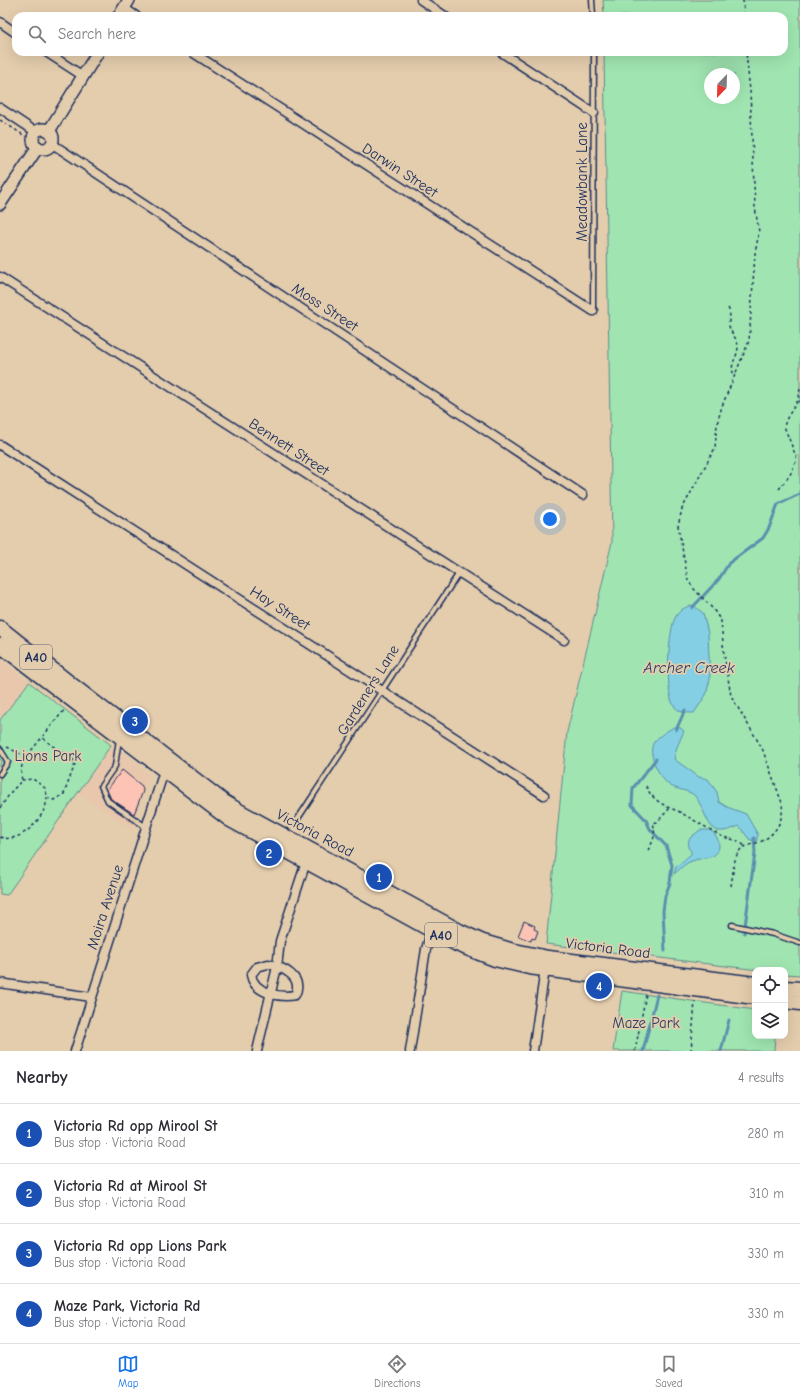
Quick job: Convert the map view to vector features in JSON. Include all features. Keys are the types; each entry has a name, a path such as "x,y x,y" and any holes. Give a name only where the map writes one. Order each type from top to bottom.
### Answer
{"highway":[{"name":"Victoria Road","path":"0,628 224,802 472,937 528,954 752,984"},
{"name":"Victoria Road","path":"0,645 228,819 457,944 495,959 546,969 752,997"},
{"path":"788,988 800,989"},
{"path":"788,1001 800,1003"}],"street":[{"path":"421,0 440,12"},
{"path":"0,22 12,30"},
{"path":"52,56 83,76"},
{"path":"48,131 96,56"},
{"name":"Darwin Street","path":"198,56 593,311"},
{"path":"507,56 594,113"},
{"path":"0,108 32,135 33,140 38,147 47,148 51,143 52,138 48,131 42,129 32,135"},
{"name":"Moss Street","path":"51,143 582,495"},
{"path":"0,204 38,147"},
{"name":"Bennett Street","path":"0,277 564,640"},
{"name":"Hay Street","path":"0,445 544,795"},
{"name":"Moira Avenue","path":"75,1051 164,771"},
{"path":"257,1051 277,967 280,941 306,862"},
{"path":"410,1051 426,949 432,930"},
{"path":"268,964 277,967 290,972 297,981 298,988 295,995 287,996 270,993 258,988 252,982 251,975 257,967 268,964"},
{"path":"533,1051 546,969"},
{"path":"0,983 91,997"}],"lane":[{"path":"592,0 593,12"},
{"name":"Meadowbank Lane","path":"593,311 594,56"},
{"name":"Gardeners Lane","path":"297,820 459,572"},
{"path":"119,736 115,766 101,786 108,801 146,827"},
{"path":"0,749 8,762 0,774"},
{"path":"734,926 751,928 800,943"}],"path":[{"path":"743,0 744,12"},
{"path":"731,886 737,854 745,846 762,841 772,833 779,824 783,812 782,803 762,748 731,696 724,654 721,621 713,609 694,589 688,580 678,526 682,509 715,448 717,424 749,341 755,254 759,232 746,56"},
{"path":"0,120 32,135"},
{"path":"728,308 730,311 729,327 738,347 731,368 734,377"},
{"path":"780,489 790,475 797,459 784,426 798,400 800,389"},
{"path":"22,780 20,774 22,764 26,757 66,708"},
{"path":"43,738 60,752 66,752 74,760 75,764 64,794 54,800 47,798"},
{"path":"7,747 26,757"},
{"path":"0,808 5,803 11,792 22,780 33,780 45,788 47,798 43,810 32,827 13,838 6,839 0,837"},
{"path":"646,786 648,791 655,799 723,837 738,841 745,846"},
{"path":"648,850 653,841 655,831 653,823 658,822 670,808"},
{"path":"635,1051 646,992"},
{"path":"691,1051 691,1033 695,998"}],"shaded area":[{"path":"0,659 29,682 0,720"},
{"path":"111,745 145,771 148,776 132,830 78,792"}],"green space":[{"path":"603,0 800,0 800,975 788,974 788,967 752,967 752,969 546,944 567,732 612,542 604,56 788,56 788,12 604,12"},
{"name":"Lions Park","path":"29,682 111,745 7,895 0,894 0,764 2,761 0,759 0,720"},
{"name":"Maze Park","path":"622,991 752,1010 752,1039 775,1039 774,1051 613,1051"}],"water":[{"name":"Archer Creek","path":"693,605 703,613 708,633 710,679 706,695 694,713 685,713 679,711 675,707 671,697 668,674 669,646 673,623 676,616 683,609"},
{"path":"674,727 679,727 684,731 677,747 674,759 699,777 708,779 717,792 719,802 727,807 746,814 758,835 756,842 749,839 739,826 724,831 715,830 709,824 695,796 689,792 672,787 665,782 655,765 652,747 654,742 659,737"},
{"path":"700,830 710,830 713,832 719,842 718,850 711,857 689,862 674,874 676,867 691,854 691,851 688,848 689,839"}],"building":[{"path":"122,770 142,786 143,791 134,814 111,799 107,790"},
{"path":"524,921 535,926 534,929 538,931 535,939 532,938 531,941 518,936"}],"waterway":[{"name":"Archer Creek","path":"692,608 719,579 729,563 763,538 769,528 778,504 800,494"},
{"name":"Archer Creek","path":"676,730 685,710"},
{"name":"Archer Creek","path":"656,759 633,788 632,805 646,820 650,829 666,846 672,865 670,883 665,896 663,911 665,951"},
{"name":"Archer Creek","path":"744,933 755,853 754,838"},
{"name":"Archer Creek","path":"643,1051 657,995"},
{"name":"Archer Creek","path":"721,1051 729,1020"}],"place":[{"name":"Victoria Rd opp Lions Park","path":"135,721"},
{"name":"Victoria Rd at Mirool St","path":"269,853"},
{"name":"Victoria Rd opp Mirool St","path":"379,877"},
{"name":"Maze Park, Victoria Rd","path":"599,986"}]}
